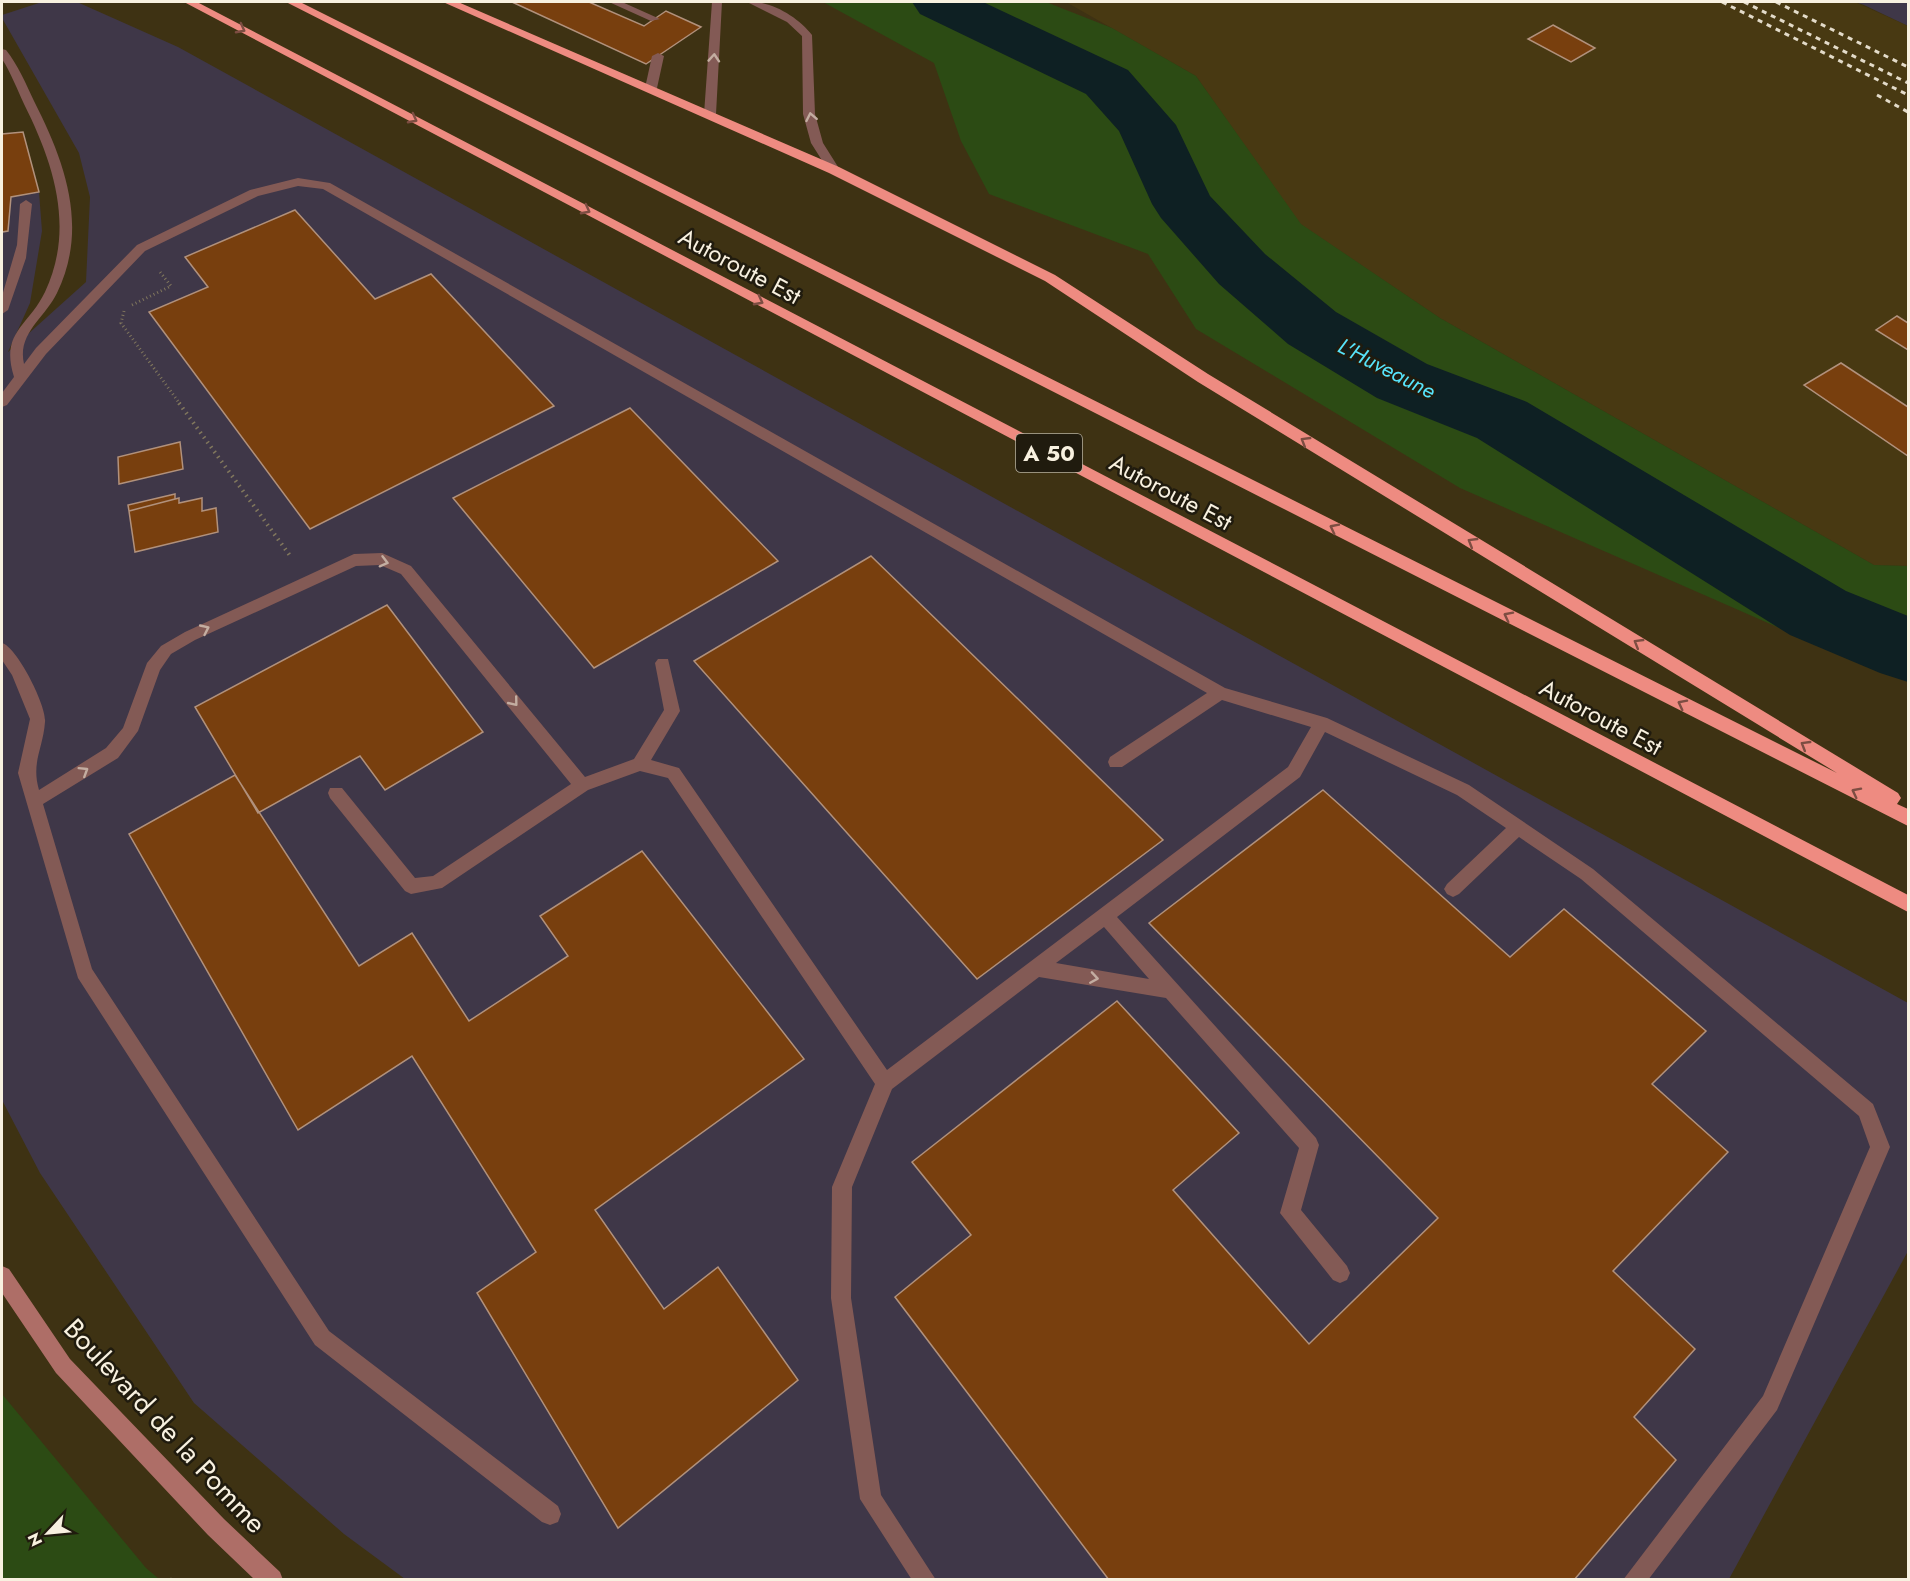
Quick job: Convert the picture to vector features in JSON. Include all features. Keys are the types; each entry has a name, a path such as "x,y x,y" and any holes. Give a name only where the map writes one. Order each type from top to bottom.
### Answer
{"highway":[{"name":"Autoroute Est","path":"189,2 1908,904"},
{"name":"Autoroute Est","path":"292,2 1908,818"},
{"path":"449,2 651,88 834,170 1050,278 1203,378 1908,808"}],"main road":[{"name":"Boulevard de la Pomme","path":"2,1276 63,1366 216,1527 272,1580"}],"lane":[{"path":"614,2 655,19"},
{"path":"710,114 717,2"},
{"path":"752,2 791,20 807,35 809,114 817,143 834,170"},
{"path":"2,52 48,140 66,197 66,232 50,294 18,338 14,357 20,376"},
{"path":"651,88 658,56"},
{"path":"2,402 20,376 141,248 254,193 298,182 326,186 666,381 1220,693 1321,723 1463,790 1587,874 1866,1110 1880,1147 1770,1403 1634,1580"},
{"path":"2,310 13,285 27,229 26,204"},
{"path":"34,801 112,753 130,731 153,667 166,650 190,636 354,560 382,559 406,570 582,785"},
{"path":"2,649 19,672 38,720 26,773 84,972 322,1338 550,1514"},
{"path":"640,764 672,711 663,663"},
{"path":"1116,762 1220,693"},
{"path":"925,1580 871,1498 841,1298 842,1187 885,1083 1294,772 1311,746 1321,723"},
{"path":"336,793 411,886 436,883 582,785 640,764 672,773 869,1056 885,1083"},
{"path":"1453,889 1519,827"},
{"path":"1105,916 1168,990 1309,1145 1290,1214 1340,1273"},
{"path":"1036,968 1168,990"}],"path":[{"path":"141,248 171,286 124,310 120,323 308,580"}],"shaded area":[{"path":"42,2 77,2 178,47 1908,1003 1908,1251 1729,1579 405,1579 344,1534 194,1403 40,1173 2,1100 2,134 23,132 39,192 42,231 30,303 8,352 86,282 90,197 79,153 2,18 2,15"},
{"path":"1066,2 1855,2 1908,26 1908,566 1874,565 1440,318 1300,224 1196,76"},
{"path":"1855,2 1908,2 1908,26 1864,5"}],"green space":[{"path":"823,2 1046,2 1112,28 1196,76 1301,224 1440,318 1874,565 1908,566 1908,668 1816,644 1460,488 1196,329 1148,254 989,194 961,141 934,63"},
{"path":"2,1394 146,1568 159,1579 2,1579"}],"building":[{"path":"512,2 589,2 644,26 666,11 701,27 646,64"},
{"path":"1553,25 1595,48 1571,62 1528,39"},
{"path":"23,132 39,192 11,197 8,231 2,232 2,134"},
{"path":"295,210 375,299 431,274 554,406 310,529 149,312 208,287 185,257"},
{"path":"1897,316 1908,323 1908,350 1876,330"},
{"path":"1841,363 1908,407 1908,456 1804,385"},
{"path":"630,408 778,561 594,668 453,498"},
{"path":"180,442 183,469 119,484 118,457"},
{"path":"175,494 175,499 129,511 128,505"},
{"path":"179,498 179,503 202,498 202,511 216,508 218,532 135,552 129,511"},
{"path":"871,556 1163,840 977,979 694,661"},
{"path":"387,605 483,732 385,790 360,756 258,813 195,707"},
{"path":"235,775 359,966 412,933 469,1021 568,956 540,916 642,851 804,1059 595,1210 664,1309 718,1267 798,1380 618,1528 477,1293 536,1252 412,1056 298,1130 129,834"},
{"path":"1323,790 1510,957 1564,909 1706,1031 1652,1084 1728,1152 1613,1271 1695,1349 1634,1417 1676,1460 1574,1580 1109,1580 895,1297 971,1235 912,1162 1117,1001 1239,1133 1173,1190 1309,1344 1438,1218 1149,923"}],"waterway":[{"name":"L'Huveaune","path":"940,2 1107,82 1146,125 1183,204 1242,269 1312,328 1402,381 1502,420 1818,613 1908,650"}],"railway":[{"path":"1722,2 1908,95"},
{"path":"1744,2 1908,83"},
{"path":"1776,2 1908,67"},
{"path":"1877,95 1908,112"}]}
